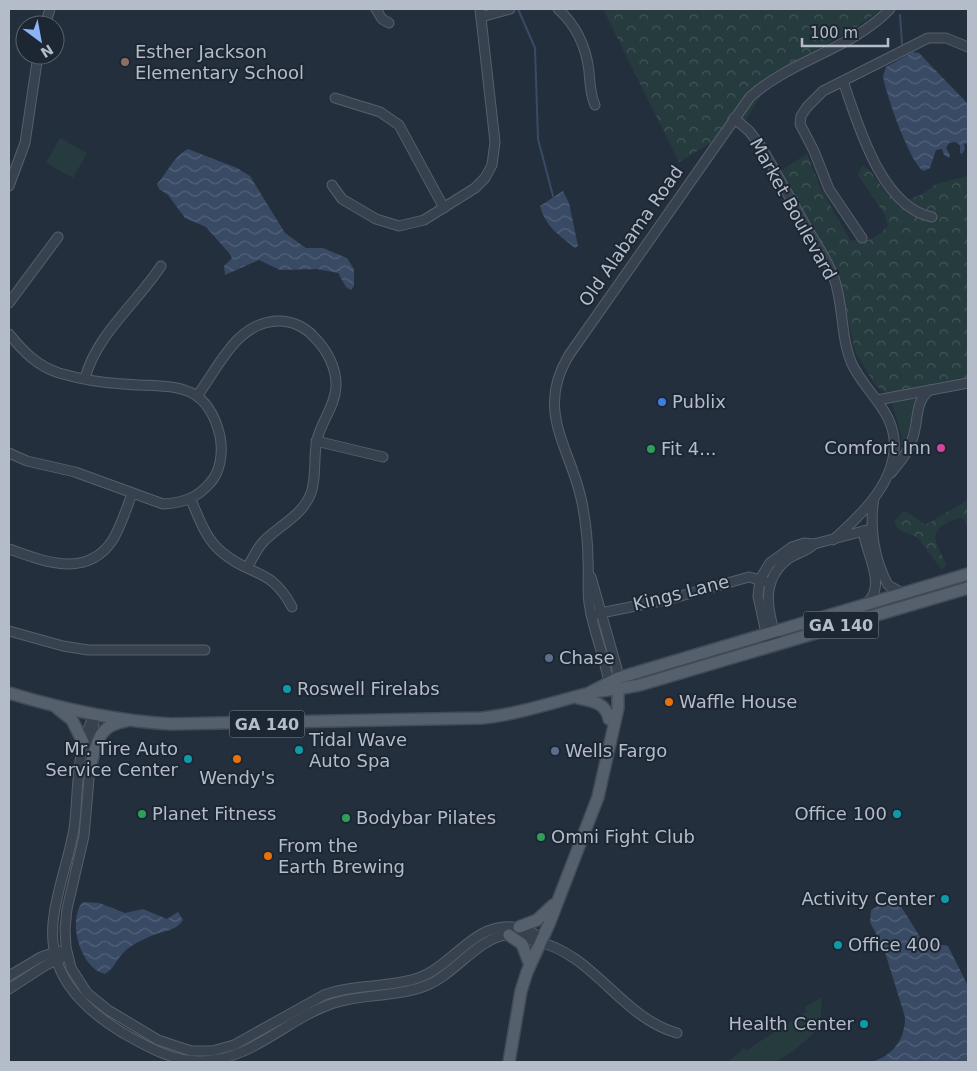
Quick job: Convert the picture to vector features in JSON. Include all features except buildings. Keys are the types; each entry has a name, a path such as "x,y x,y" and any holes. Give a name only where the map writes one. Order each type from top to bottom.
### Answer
{"main road":[{"name":"GA 140","path":"9,693 51,705 131,721 217,725 463,719 526,711 576,698 770,633 968,574"},
{"name":"GA 140","path":"614,685 634,687 968,588"},
{"name":"Old Alabama Road","path":"509,1062 521,991 595,808 605,770 612,721 614,685"},
{"path":"612,721 626,695 634,687"},
{"path":"576,698 602,705 612,721"},
{"path":"51,705 63,711 72,720 84,742"},
{"path":"90,764 98,736 115,723 131,721"},
{"path":"519,927 536,920 560,898"},
{"path":"509,935 522,944 530,965"}],"street":[{"path":"376,9 382,19 389,23"},
{"path":"332,185 342,199 386,224 412,224 424,220 480,184 490,171 494,157 495,142 481,13 510,9"},
{"path":"558,9 572,24 584,48 589,70 591,94 595,106"},
{"name":"Old Alabama Road","path":"614,685 595,614 582,498 555,420 554,398 558,376 569,355 750,97 768,83 866,28 890,9"},
{"path":"862,238 829,189 799,120 815,98 843,81 928,38 946,38 968,47"},
{"path":"9,186 19,162 28,130 37,65"},
{"path":"843,81 873,157 886,183 903,203 917,213 932,218"},
{"path":"335,98 380,112 399,125 444,208"},
{"name":"Market Boulevard","path":"734,118 749,131 760,145 827,262 836,286 850,357 860,378 888,415 894,441 893,456 884,481 874,498 851,524 833,540"},
{"path":"9,303 58,237"},
{"path":"84,378 95,350 161,266"},
{"path":"196,396 234,342 246,331 270,321 295,324 308,331 319,341 335,375 334,398 316,441 314,483 308,500 297,514 262,543 248,566"},
{"path":"9,334 37,363 58,373 125,385 172,386 196,396 207,406 215,420 221,441 222,454 219,469 213,481 203,492 190,500 177,504 163,504 75,472 27,460 9,453"},
{"path":"877,400 968,383"},
{"path":"884,481 911,443 917,426 919,402 930,390"},
{"path":"316,441 383,457"},
{"path":"9,549 59,565 79,564 90,559 112,540 132,494"},
{"name":"Market Boulevard","path":"760,579 770,563 784,551 804,543 814,544 867,530 874,498"},
{"path":"190,500 215,545 228,557 268,577 284,592 292,607"},
{"path":"867,530 886,581 891,589 902,594"},
{"path":"866,604 874,598 877,588 867,530"},
{"name":"Market Boulevard","path":"770,583 784,563 814,544"},
{"name":"Kings Lane","path":"595,614 670,600 749,577 770,583"},
{"path":"760,579 759,605 773,646"},
{"path":"770,583 768,604 770,633"},
{"path":"9,631 63,646 88,650 205,650"},
{"path":"94,714 84,742 73,832 55,906 53,938 56,956 62,972 83,1004 97,1017 158,1053 180,1059 202,1061 222,1059 241,1053 312,1013 333,1004 354,998 407,991 428,985 448,974 485,944 509,935 542,942 566,953 591,970 631,1010 659,1027 677,1033"},
{"path":"94,714 84,836 67,909 67,953 71,968 87,993 108,1010 158,1040 190,1051 212,1050 234,1045 302,1006 331,993 417,978 435,970 486,931 504,926 519,927 534,932 542,942"},
{"path":"9,989 44,961 53,938"},
{"path":"9,976 67,953"},
{"path":"44,961 62,972"}],"green space":[{"path":"603,9 882,9 852,30 774,73 744,123 679,162"},
{"path":"60,138 87,153 73,178 46,163"},
{"path":"807,154 821,189 850,240 862,241 871,239 888,226 885,215 858,175 862,165 870,171 889,196 910,199 923,194 936,184 968,176 968,379 893,393 886,393 876,386 855,352 840,282 825,251 780,171"},
{"path":"914,398 917,403 917,417 912,434 902,454 901,434 892,404 896,401"},
{"path":"968,500 968,526 962,518 958,519 945,524 936,534 936,541 946,564 941,569 918,538 898,529 894,522 903,511 927,524"},
{"path":"822,997 820,1027 794,1051 775,1062 729,1061 744,1048 747,1050 807,1011 805,1007"}],"water":[{"path":"913,52 919,53 968,104 968,143 964,144 965,149 962,154 960,153 960,145 955,142 949,143 946,148 950,155 949,158 944,155 942,149 936,150 930,168 924,171 912,156 906,143 893,112 883,76 886,67"},
{"path":"188,149 237,168 250,176 285,233 306,248 323,248 347,258 354,269 354,286 351,290 346,287 338,273 317,269 280,270 259,260 225,275 224,266 232,258 229,253 206,227 185,218 168,195 159,189 157,184 174,161"},
{"path":"563,191 569,203 578,246 575,248 549,225 540,206"},
{"path":"889,899 897,900 922,940 948,946 968,986 968,1062 872,1062 892,1051 896,1046 903,1033 905,1017 884,949 870,922 871,910"},
{"path":"82,903 99,903 125,913 143,909 167,919 178,912 183,920 172,929 153,935 131,946 105,974 89,963 79,944 76,921 78,911"}],"waterway":[{"path":"518,9 535,48 538,139 553,196"},
{"path":"900,15 902,44"}],"place":[{"name":"Esther Jackson Elementary School","path":"125,62"},
{"name":"Publix","path":"662,402"},
{"name":"Comfort Inn","path":"941,448"},
{"name":"Fit 4...","path":"651,449"},
{"name":"Chase","path":"549,658"},
{"name":"Roswell Firelabs","path":"287,689"},
{"name":"Waffle House","path":"669,702"},
{"name":"Tidal Wave Auto Spa","path":"299,750"},
{"name":"Wells Fargo","path":"555,751"},
{"name":"Mr. Tire Auto Service Center","path":"188,759"},
{"name":"Wendy's","path":"237,759"},
{"name":"Planet Fitness","path":"142,814"},
{"name":"Office 100","path":"897,814"},
{"name":"Bodybar Pilates","path":"346,818"},
{"name":"Omni Fight Club","path":"541,837"},
{"name":"From the Earth Brewing","path":"268,856"},
{"name":"Activity Center","path":"945,899"},
{"name":"Office 400","path":"838,945"},
{"name":"Health Center","path":"864,1024"}]}
